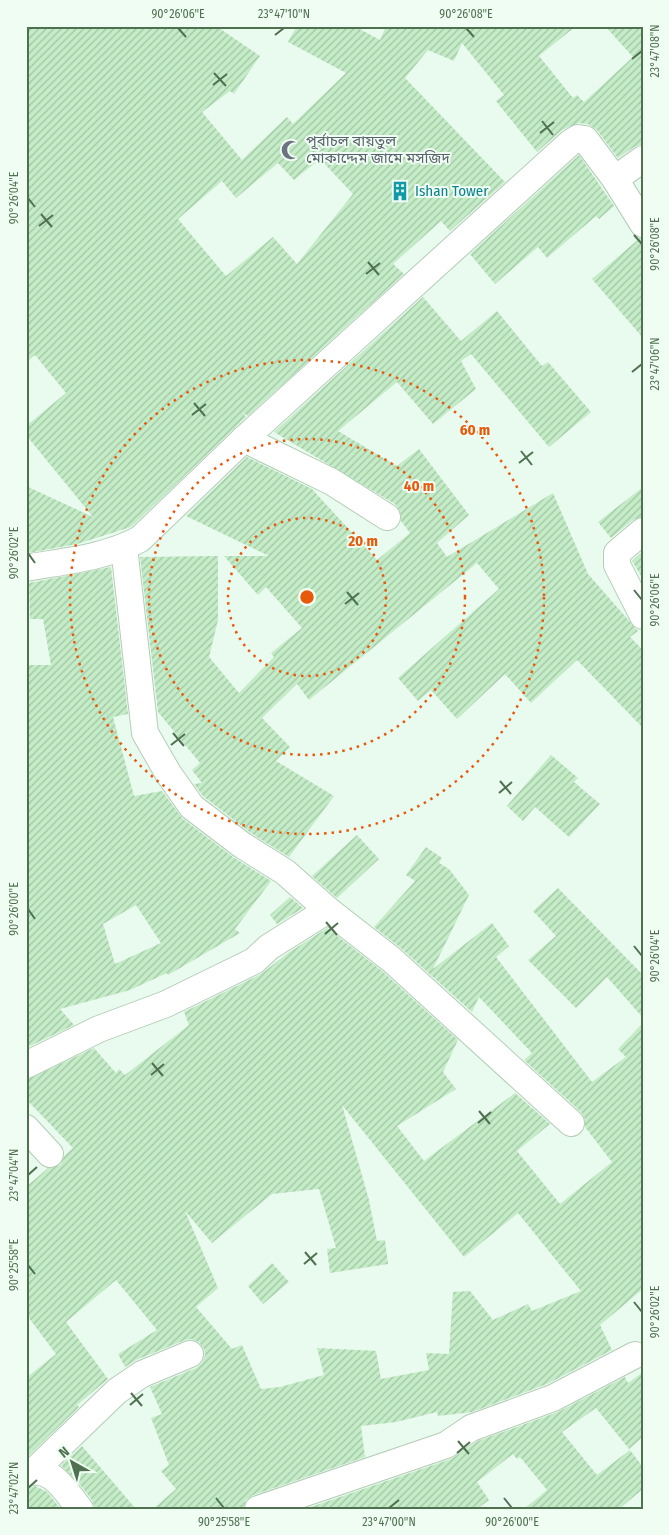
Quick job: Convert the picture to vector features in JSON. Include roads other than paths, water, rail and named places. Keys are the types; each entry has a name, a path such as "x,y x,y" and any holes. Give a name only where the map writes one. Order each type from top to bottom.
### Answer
{"street":[{"path":"26,568 103,554 140,539 244,439 570,143 578,138 585,139 615,179 643,224"},
{"path":"615,179 643,159"},
{"path":"244,439 332,482 387,517"},
{"path":"643,531 617,553 617,565 643,616"},
{"path":"124,547 145,733 168,773 192,807 242,845 285,872 328,910 399,966 570,1123"},
{"path":"26,1065 99,1029 166,1004 254,961 268,947 328,910"},
{"path":"26,1128 50,1154"},
{"path":"30,1472 117,1391 142,1374 190,1354"},
{"path":"258,1509 446,1445 471,1428 553,1398 634,1355"},
{"path":"30,1472 52,1475 80,1509"}],"place":[{"name":"পূর্বাচল বায়তুল মোকাদ্দেম জামে মসজিদ","path":"291,150"},
{"name":"Ishan Tower","path":"400,191"}]}
